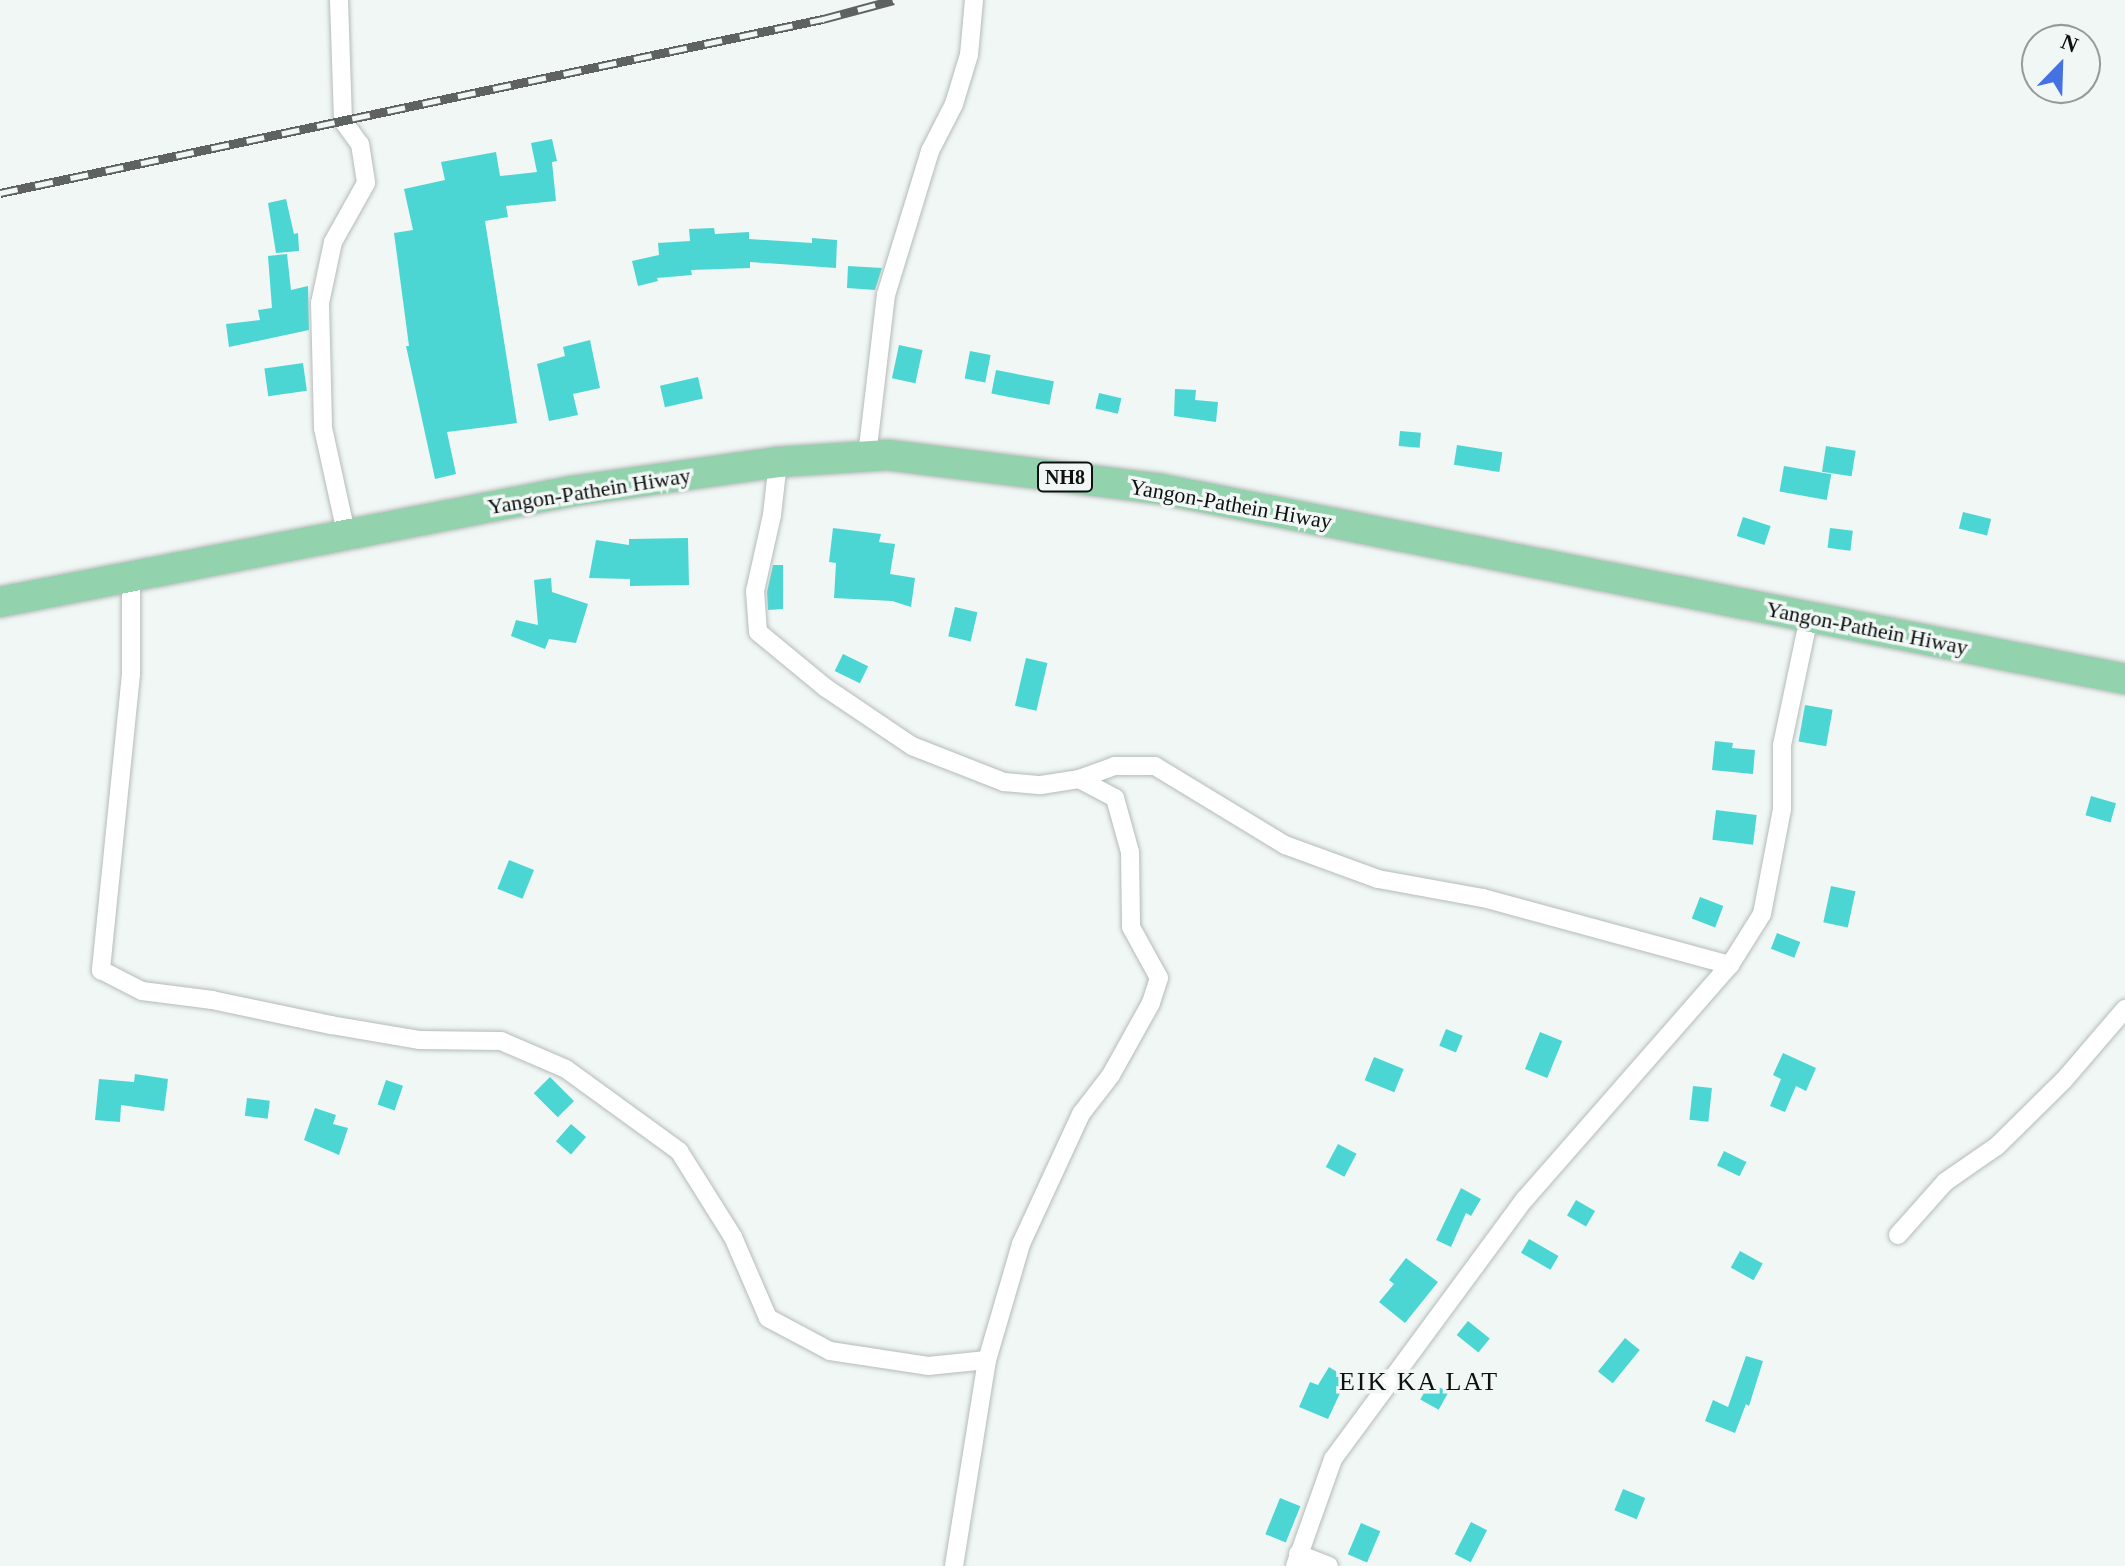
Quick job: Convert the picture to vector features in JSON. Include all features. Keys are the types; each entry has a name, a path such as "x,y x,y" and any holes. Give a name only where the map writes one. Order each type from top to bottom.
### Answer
{"highway":[{"name":"Yangon-Pathein Hiway","path":"0,602 572,491 778,462 888,455 1161,489 2125,679"}],"street":[{"path":"339,0 343,121 360,144 366,183 333,242 320,303 323,428 346,533"},
{"path":"867,456 886,295 930,151 954,104 969,55 974,0"},
{"path":"778,462 772,515 755,591 758,632 826,688 912,746 1004,782 1041,785 1079,779 1114,766 1155,766 1285,845 1378,879 1483,898 1730,965"},
{"path":"131,576 131,674 101,970 142,991 212,1000 331,1025 419,1040 501,1041 566,1069 679,1151 733,1237 768,1318 830,1351 928,1366 987,1360"},
{"path":"1329,1566 1297,1560 1333,1459 1525,1199 1730,965 1762,914 1782,809 1782,745 1809,617"},
{"path":"954,1566 987,1360 1021,1244 1081,1114 1111,1075 1151,1003 1159,978 1131,927 1130,852 1115,798 1079,779"},
{"path":"1898,1235 1945,1182 1997,1146 2053,1091 2125,1009"}],"building":[{"path":"552,139 557,161 552,162 556,201 506,206 508,217 485,221 517,423 447,432 456,474 435,479 406,346 409,346 394,233 413,230 404,189 445,180 441,162 496,152 500,176 537,172 531,143"},
{"path":"286,199 294,234 298,233 299,251 276,253 268,203"},
{"path":"714,228 715,234 749,232 749,239 812,243 812,238 837,240 836,268 750,262 750,268 691,270 692,275 657,278 658,281 638,286 632,261 659,255 658,243 690,241 689,229"},
{"path":"287,254 291,290 308,286 309,330 229,347 226,324 260,320 258,310 272,308 268,256"},
{"path":"848,266 882,268 875,290 847,288"},
{"path":"590,340 600,388 573,394 578,415 549,421 537,364 565,356 563,347"},
{"path":"899,345 922,350 915,383 892,378"},
{"path":"970,351 991,355 985,382 965,378"},
{"path":"303,363 307,391 268,396 264,368"},
{"path":"996,370 1054,381 1049,405 991,394"},
{"path":"698,377 703,398 665,407 660,386"},
{"path":"1175,389 1196,390 1195,400 1218,402 1216,422 1174,416"},
{"path":"1099,393 1121,398 1118,414 1095,409"},
{"path":"1400,431 1421,433 1420,448 1399,446"},
{"path":"1457,445 1502,452 1499,472 1454,465"},
{"path":"1826,446 1856,451 1852,476 1822,472"},
{"path":"1784,466 1831,474 1827,500 1779,492"},
{"path":"1963,512 1991,519 1987,536 1959,528"},
{"path":"1743,517 1771,526 1764,545 1737,536"},
{"path":"833,528 881,534 879,542 895,544 890,574 915,578 911,607 892,601 834,598 836,563 829,562"},
{"path":"1830,528 1853,531 1850,551 1828,548"},
{"path":"688,538 689,585 630,586 630,579 589,578 596,540 629,545 629,539"},
{"path":"773,565 783,565 783,609 768,610 767,592"},
{"path":"551,578 552,592 588,604 576,643 549,639 545,649 511,636 516,620 538,625 534,580"},
{"path":"955,607 977,612 971,641 948,636"},
{"path":"843,654 868,666 860,683 835,671"},
{"path":"1026,658 1047,663 1036,711 1015,706"},
{"path":"1805,705 1833,710 1826,746 1799,741"},
{"path":"1715,741 1733,743 1732,748 1755,750 1753,774 1712,770"},
{"path":"2091,796 2116,803 2110,822 2085,815"},
{"path":"1716,810 1757,815 1753,845 1712,840"},
{"path":"509,860 534,870 522,899 497,889"},
{"path":"1831,886 1855,891 1848,927 1823,922"},
{"path":"1700,897 1723,906 1715,927 1692,918"},
{"path":"1777,933 1800,942 1794,958 1771,949"},
{"path":"1446,1029 1463,1036 1456,1052 1439,1046"},
{"path":"1540,1032 1562,1041 1547,1078 1525,1069"},
{"path":"1783,1053 1816,1068 1806,1091 1796,1086 1785,1112 1770,1106 1781,1079 1773,1075"},
{"path":"1374,1057 1404,1069 1394,1092 1365,1080"},
{"path":"135,1074 168,1079 164,1111 121,1105 120,1122 95,1120 99,1079 134,1082"},
{"path":"550,1077 574,1101 558,1117 534,1093"},
{"path":"386,1080 403,1086 395,1110 378,1105"},
{"path":"1693,1086 1712,1088 1708,1122 1689,1120"},
{"path":"247,1098 270,1101 268,1119 245,1116"},
{"path":"315,1108 336,1115 333,1124 348,1128 339,1155 304,1140"},
{"path":"571,1124 586,1137 571,1154 556,1141"},
{"path":"1338,1144 1357,1154 1344,1177 1326,1167"},
{"path":"1724,1151 1746,1162 1739,1176 1717,1165"},
{"path":"1461,1188 1481,1199 1471,1216 1466,1213 1451,1247 1436,1240"},
{"path":"1576,1200 1595,1211 1586,1227 1567,1216"},
{"path":"1529,1239 1558,1256 1550,1270 1521,1253"},
{"path":"1740,1251 1763,1264 1754,1280 1731,1268"},
{"path":"1406,1258 1438,1282 1405,1323 1379,1302 1394,1284 1389,1280"},
{"path":"1468,1321 1490,1339 1478,1353 1457,1335"},
{"path":"1625,1338 1640,1350 1613,1383 1598,1371"},
{"path":"1746,1356 1763,1361 1749,1406 1746,1404 1735,1433 1705,1421 1713,1400 1728,1407"},
{"path":"1329,1367 1347,1378 1328,1419 1299,1407 1310,1382 1318,1385"},
{"path":"1430,1382 1448,1392 1439,1410 1420,1399"},
{"path":"1623,1489 1645,1498 1637,1519 1614,1510"},
{"path":"1280,1498 1300,1506 1286,1542 1265,1534"},
{"path":"1471,1522 1487,1530 1471,1562 1455,1554"},
{"path":"1361,1523 1380,1531 1367,1563 1348,1554"}],"railway":[{"path":"0,193 823,19 894,0"}],"district":[{"name":"EIK KA LAT","path":"1419,1382"}]}
